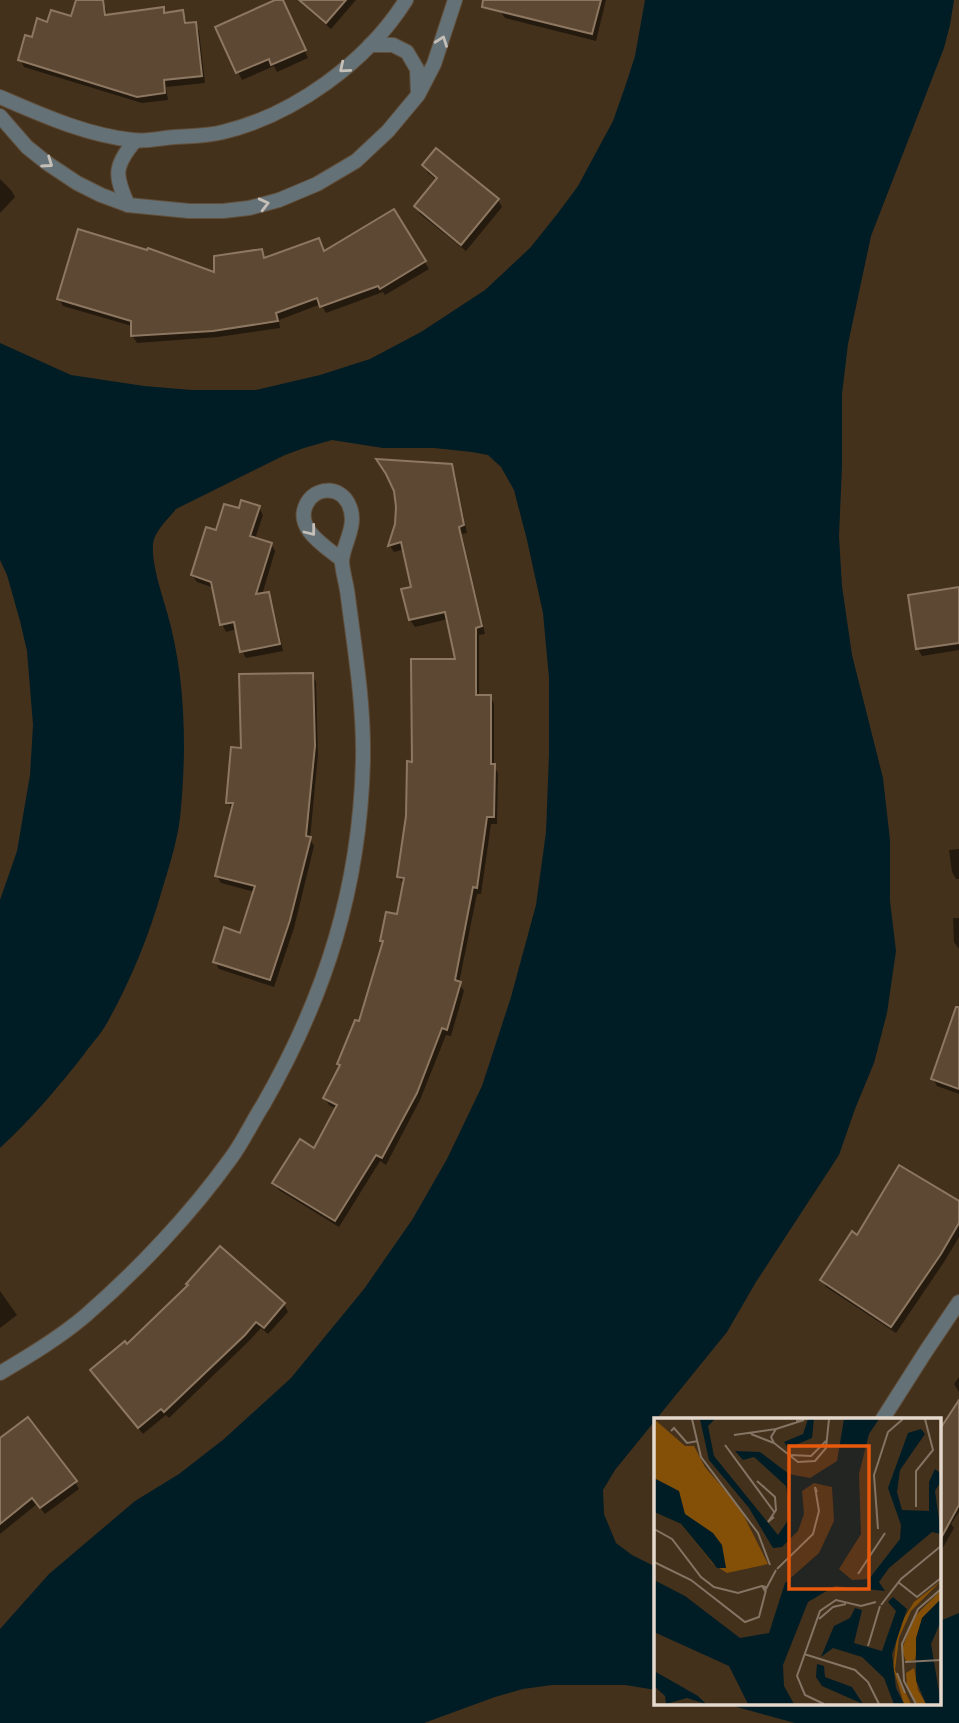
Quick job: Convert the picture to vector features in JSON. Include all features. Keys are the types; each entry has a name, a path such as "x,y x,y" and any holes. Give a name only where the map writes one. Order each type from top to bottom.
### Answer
{"street":[{"path":"0,97 93,133 135,141 220,133 259,121 316,91 393,22 406,0"},
{"path":"0,116 27,147 47,163 101,195 128,205 189,211 248,208 279,200 317,184 356,161 388,131 418,95 434,64 456,0"},
{"path":"370,45 393,45 407,52 417,69 418,95"},
{"path":"128,205 119,183 119,168 125,152 135,141"},
{"path":"0,1373 83,1317 154,1250 205,1194 233,1155 284,1067 310,1013 326,971 351,879 362,790 364,729 360,680 342,560 351,533 351,513 348,502 337,492 313,494 305,506 303,521 313,536 342,560"},
{"path":"883,1418 959,1302"}],"water":[{"path":"645,0 954,0 944,48 871,236 848,344 842,394 839,536 842,586 852,655 883,778 890,840 890,901 896,951 887,1013 874,1063 839,1155 756,1282 727,1332 657,1418 654,1418 654,1422 615,1470 603,1490 604,1514 616,1543 654,1566 654,1690 625,1685 552,1685 523,1689 424,1723 0,1723 0,1629 49,1574 135,1501 179,1474 224,1439 291,1378 364,1289 412,1220 447,1159 482,1086 511,997 536,905 546,832 549,678 543,613 514,490 501,467 488,455 434,448 383,448 332,440 285,455 176,509 158,531 153,547 157,576 178,662 183,714 182,792 179,827 172,854 145,941 107,1023 55,1090 0,1148 0,900 17,851 30,775 33,725 27,651 7,575 0,560 0,343 71,375 192,390 256,390 320,375 370,359 421,332 485,290 530,248 578,186 613,121 635,56"},
{"path":"959,1613 959,1723 795,1723 733,1706 942,1706 942,1620"}],"building":[{"path":"76,0 103,0 105,15 164,7 164,13 183,10 185,23 196,22 202,76 164,80 165,93 137,97 18,60 25,35 32,37 37,18 47,22 51,10 71,16"},
{"path":"275,0 283,0 306,50 271,65 269,59 236,73 215,27"},
{"path":"299,0 346,0 326,23"},
{"path":"483,0 601,0 592,34 482,7"},
{"path":"436,148 499,199 461,245 414,206 437,178 422,165"},
{"path":"394,209 426,261 380,289 378,286 320,307 317,298 276,313 278,321 213,331 131,336 131,321 57,299 78,229 147,250 148,248 214,272 214,256 262,249 264,258 319,238 324,251"},
{"path":"376,459 452,464 464,525 459,527 482,626 476,628 476,695 491,695 491,764 495,764 494,817 487,817 477,888 473,887 455,980 461,982 447,1030 442,1028 417,1093 382,1158 376,1155 335,1221 272,1183 300,1139 314,1148 337,1105 323,1098 340,1065 337,1064 355,1020 359,1021 383,941 380,941 386,912 397,914 404,878 397,877 406,816 407,761 412,762 411,659 455,659 445,612 409,620 401,589 411,587 401,542 388,546 395,524 394,491"},
{"path":"241,500 260,506 250,536 272,543 256,594 269,592 280,644 240,652 234,622 220,625 211,582 191,575 206,527 216,530 224,504 239,508"},
{"path":"959,587 959,643 916,649 908,595"},
{"path":"313,673 315,746 306,836 311,837 290,920 270,980 213,962 224,927 240,933 255,886 215,876 233,803 226,803 231,747 241,748 239,674"},
{"path":"956,1007 959,1007 959,1089 931,1079"},
{"path":"899,1165 959,1201 959,1223 891,1327 820,1280 852,1231 857,1235"},
{"path":"220,1246 285,1303 264,1328 256,1322 164,1412 161,1409 138,1428 90,1370 125,1341 127,1344 188,1285 186,1284"},
{"path":"959,1400 959,1505 942,1536 942,1426"},
{"path":"28,1417 77,1481 40,1508 32,1498 0,1524 0,1438"}]}
